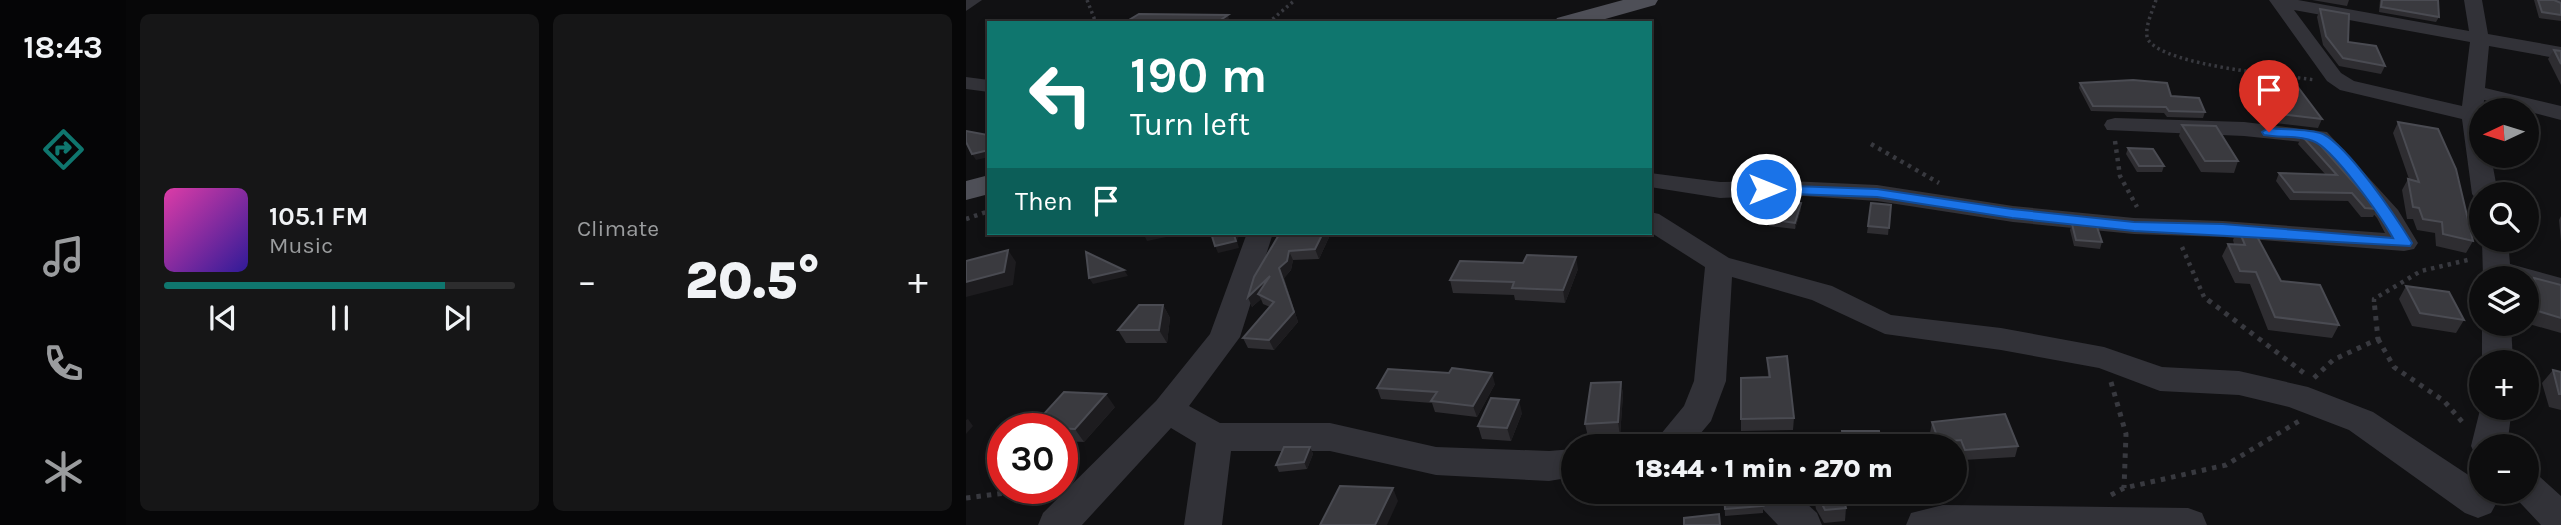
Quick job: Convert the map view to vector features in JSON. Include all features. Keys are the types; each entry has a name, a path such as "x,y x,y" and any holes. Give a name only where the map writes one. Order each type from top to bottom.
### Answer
{"main road":[{"path":"1572,21 1647,0"},
{"path":"966,191 987,185"}],"street":[{"path":"966,6 973,0"},
{"path":"2473,0 2480,40 2473,98"},
{"path":"2279,1 2334,77 2347,86 2469,114"},
{"path":"2279,1 2561,53"},
{"path":"966,83 987,86"},
{"path":"2474,91 2561,113"},
{"path":"1652,180 1720,190 1789,188 1877,193 1966,207 2151,227 2404,243 2389,216 2340,157 2319,137 2244,129 2115,125"},
{"path":"1652,221 1719,264 1822,293 1885,324 2001,339 2104,358 2160,379 2239,383 2295,396 2361,421 2469,496"},
{"path":"1057,525 1168,410 1224,337 1259,235"},
{"path":"1680,434 1699,412 1710,381 1719,264"},
{"path":"2539,283 2561,287"},
{"path":"1168,410 1215,437 1330,437 1436,461 1561,464"},
{"path":"1203,525 1215,437"},
{"path":"2539,499 2561,520"},
{"path":"1782,504 1802,525"},
{"path":"1924,525 1943,521 2188,525"}],"path":[{"path":"1087,0 1095,21"},
{"path":"1270,21 1295,0"},
{"path":"2156,0 2146,33 2149,41 2175,58 2347,86"},
{"path":"2115,125 2115,163 2128,195 2151,227 2184,249 2204,297 2244,331 2313,380"},
{"path":"1871,144 1935,180 1966,207"},
{"path":"966,219 987,212"},
{"path":"2378,339 2394,367 2444,401 2475,434"},
{"path":"2104,358 2126,434 2124,488"},
{"path":"966,498 987,495"}],"building":[{"path":"2382,0 2438,0 2439,17 2381,7"},
{"path":"2538,0 2561,3 2561,15 2542,12"},
{"path":"2320,9 2349,14 2348,42 2376,46 2385,66 2343,58 2326,36"},
{"path":"1139,14 1228,15 1219,21 1127,21"},
{"path":"2554,50 2561,51 2561,64"},
{"path":"2133,80 2167,83 2171,96 2199,98 2205,112 2169,111 2166,107 2093,106 2080,83"},
{"path":"2254,80 2294,82 2322,119 2279,114"},
{"path":"2398,122 2438,129 2456,169 2469,224 2469,240 2443,234 2442,222 2423,219 2419,208 2413,207 2408,179 2419,182"},
{"path":"2182,125 2216,126 2238,161 2205,161"},
{"path":"966,131 987,135 987,150 972,154 966,142"},
{"path":"2302,136 2314,138 2377,209 2365,208 2352,193 2294,192 2279,173 2337,175"},
{"path":"2128,148 2153,149 2164,166 2139,166"},
{"path":"1776,200 1801,203 1795,223 1769,219"},
{"path":"1871,203 1891,205 1889,228 1868,226"},
{"path":"2072,224 2097,227 2102,242 2076,240"},
{"path":"2238,228 2253,229 2281,281 2320,285 2339,325 2275,317 2256,272 2240,271 2228,244 2245,245"},
{"path":"1212,235 1234,235 1236,241 1215,246"},
{"path":"1279,235 1322,235 1315,249 1289,251 1287,261 1279,268 1294,312 1269,340 1243,338 1274,302 1258,294 1270,276 1248,297 1254,277"},
{"path":"1008,250 1004,272 966,282 966,261"},
{"path":"1086,252 1124,270 1089,278"},
{"path":"1527,255 1576,257 1563,290 1512,288 1514,282 1450,280 1460,261 1523,263"},
{"path":"2539,279 2561,285 2561,318 2539,311"},
{"path":"2406,286 2449,292 2464,320 2420,313"},
{"path":"1139,305 1163,305 1159,330 1118,330"},
{"path":"1787,356 1794,418 1741,419 1741,378 1770,377 1767,358"},
{"path":"1452,368 1492,373 1473,406 1431,401 1437,392 1377,388 1388,369 1449,373"},
{"path":"2553,370 2561,372 2561,394 2559,394"},
{"path":"1621,382 1618,422 1585,424 1591,383"},
{"path":"1064,392 1106,394 1078,426 1078,413 1045,413"},
{"path":"1491,398 1519,400 1507,428 1478,426"},
{"path":"2005,414 2018,446 1967,450 1967,434 1936,434 1932,422"},
{"path":"1842,431 1879,431 1879,434 1842,434"},
{"path":"1284,447 1310,447 1304,462 1276,465"},
{"path":"1340,486 1393,488 1375,525 1320,525"},
{"path":"1725,504 1763,506 1725,509"},
{"path":"1822,504 1845,504 1846,508 1825,510"},
{"path":"1719,514 1720,525 1684,525 1684,518"}],"route":[{"path":"1766,189 1877,193 2012,214 2134,226 2223,229 2404,243 2389,216 2340,157 2319,137 2269,132"}]}
